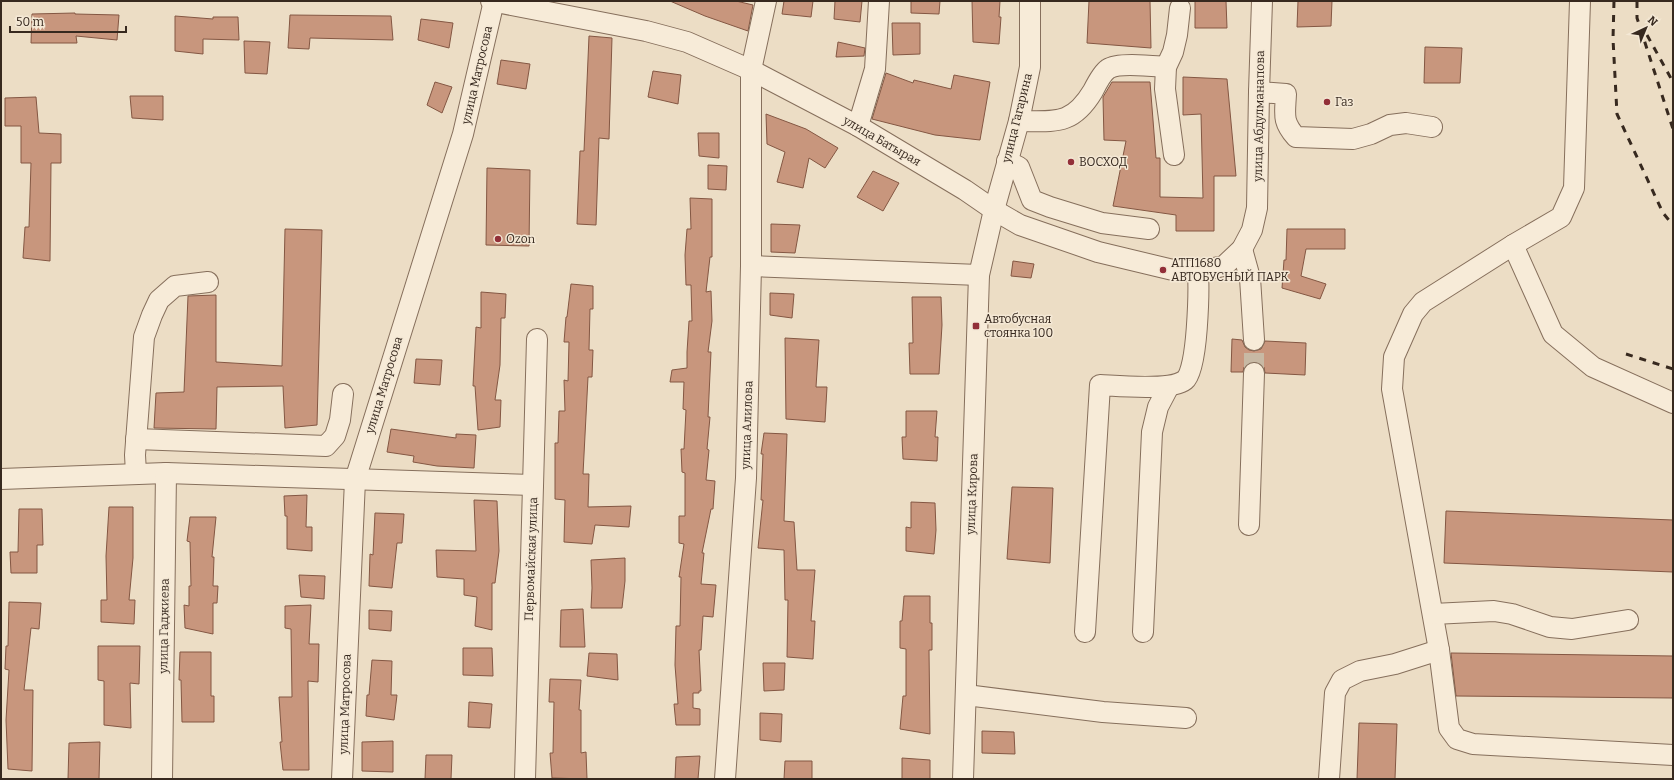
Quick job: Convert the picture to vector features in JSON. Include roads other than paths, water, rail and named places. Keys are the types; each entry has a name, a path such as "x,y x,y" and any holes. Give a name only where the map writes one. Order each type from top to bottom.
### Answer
{"street":[{"name":"улица Батырая","path":"491,1 646,31 680,40 751,70 858,126 1020,225 1098,252 1173,270 1198,271 1224,266 1242,249 1252,230"},
{"name":"улица Матросова","path":"342,779 355,480 463,134 494,1"},
{"name":"улица Алилова","path":"725,779 746,478 751,266 751,70 766,1"},
{"path":"858,126 875,69 879,1"},
{"name":"улица Гагарина","path":"994,210 1019,121 1030,67 1030,1"},
{"name":"улица Абдулманапова","path":"1252,230 1257,208 1262,1"},
{"path":"1580,1 1574,188 1561,217 1422,302 1412,314 1394,357 1392,389 1433,614 1450,728 1457,738 1473,744 1673,755"},
{"path":"1174,155 1164,89 1166,67 1173,52 1178,35 1180,8"},
{"path":"1019,121 1058,121 1071,116 1084,105 1098,81 1108,69 1123,65 1166,67"},
{"path":"1259,92 1286,94 1285,113 1287,126 1296,137 1353,139 1371,134 1390,125 1406,123 1432,127"},
{"path":"1007,161 1020,167 1032,200 1050,207 1102,222 1149,229"},
{"name":"улица Кирова","path":"962,779 979,275 994,210"},
{"path":"1098,252 1102,222"},
{"path":"1513,245 1553,334 1593,367 1673,403"},
{"path":"1242,249 1250,278 1254,340"},
{"path":"751,266 979,275"},
{"path":"1084,632 1100,385 1169,386 1186,380 1192,367 1199,298 1198,271"},
{"path":"136,473 136,439 144,337 152,315 159,300 175,286 208,282"},
{"name":"Первомайская улица","path":"525,779 537,339"},
{"path":"1249,525 1254,373"},
{"path":"1143,632 1152,432 1158,406 1169,386"},
{"path":"136,439 326,446 335,436 340,420 343,394"},
{"path":"1,479 166,473 533,485"},
{"name":"улица Гаджиева","path":"162,779 166,473"},
{"path":"1433,614 1494,611 1512,614 1550,627 1572,628 1628,620"},
{"path":"1329,779 1335,693 1342,680 1360,671 1395,664 1439,650"},
{"path":"966,694 1103,712 1186,718"}],"tunnel":[{"path":"1254,340 1254,373"}],"railway":[{"path":"1614,1 1613,39 1617,114 1663,213 1673,225"},
{"path":"1637,1 1637,18 1673,129"},
{"path":"1647,35 1673,82"},
{"path":"1626,354 1673,369"}],"place":[{"name":"Газ","path":"1327,102"},
{"name":"ВОСХОД","path":"1071,162"},
{"name":"Ozon","path":"498,239"},
{"name":"АТП1680 АВТОБУСНЫЙ ПАРК","path":"1163,270"},
{"name":"Автобусная стоянка 100","path":"976,326"}]}
